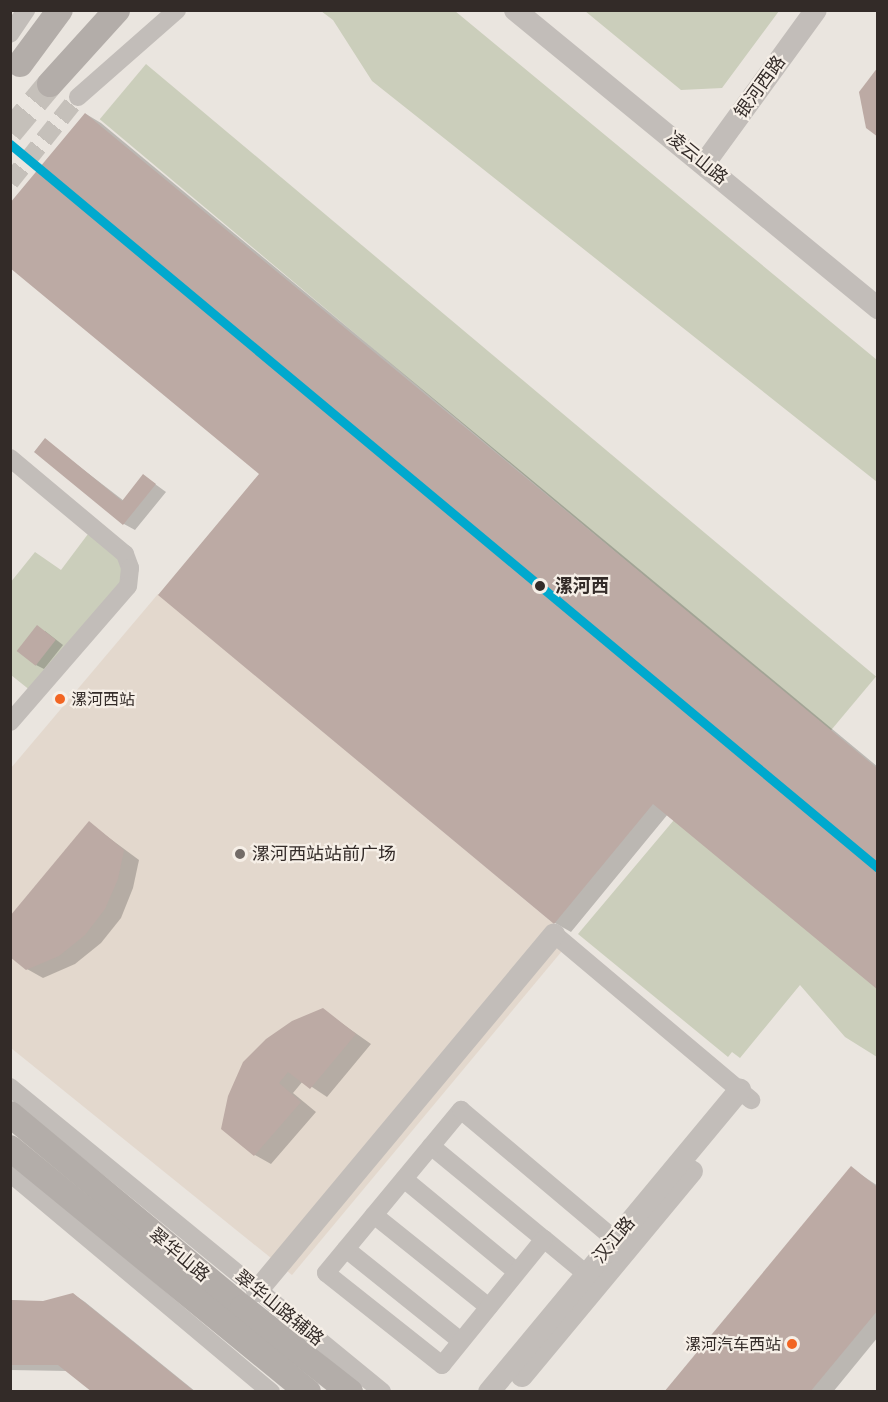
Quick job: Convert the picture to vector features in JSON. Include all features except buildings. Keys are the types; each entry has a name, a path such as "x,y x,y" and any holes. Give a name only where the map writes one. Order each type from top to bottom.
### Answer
{"main road":[{"path":"20,64 60,10"},
{"path":"50,84 117,10"},
{"name":"翠华山路","path":"10,1114 243,1308 350,1392"},
{"name":"翠华山路","path":"16,1170 308,1392"}],"street":[{"path":"10,34 26,10"},
{"path":"78,97 177,10"},
{"name":"凌云山路","path":"515,10 878,308"},
{"name":"银河西路","path":"704,164 816,10"},
{"path":"10,458 125,554 130,568 128,586 10,722"},
{"path":"257,1291 554,934 746,1095"},
{"name":"翠华山路辅路","path":"10,1087 382,1392"},
{"name":"汉江路","path":"489,1392 593,1279 746,1095"},
{"path":"544,1239 442,1365 326,1273 461,1110 621,1245"},
{"path":"431,1146 593,1279"},
{"path":"16,1170 271,1392"},
{"path":"404,1179 517,1272"},
{"path":"374,1215 489,1307"},
{"path":"346,1249 461,1341"},
{"name":"汉江路","path":"510,1392 593,1279"}],"green space":[{"path":"321,11 455,11 877,360 877,482 372,81 333,20"},
{"path":"585,11 779,11 722,88 681,90"},
{"path":"146,64 876,677 830,732 100,119"},
{"path":"88,534 119,558 125,567 123,580 31,691 11,675 10,583 35,552 61,570"},
{"path":"679,814 877,981 877,1057 845,1037 800,985 740,1058 732,1052 728,1057 578,934"}],"shaded area":[{"name":"漯河西站站前广场","path":"158,594 572,939 292,1275 11,1048 11,768"}],"tunnel":[{"path":"10,132 50,84"},
{"path":"10,182 78,97"}],"transit line":[{"path":"10,144 878,868"}],"place":[{"name":"漯河西","path":"540,586"},
{"name":"漯河西站","path":"60,699"},
{"name":"漯河西站站前广场","path":"240,854"},
{"name":"漯河汽车西站","path":"792,1344"}]}
